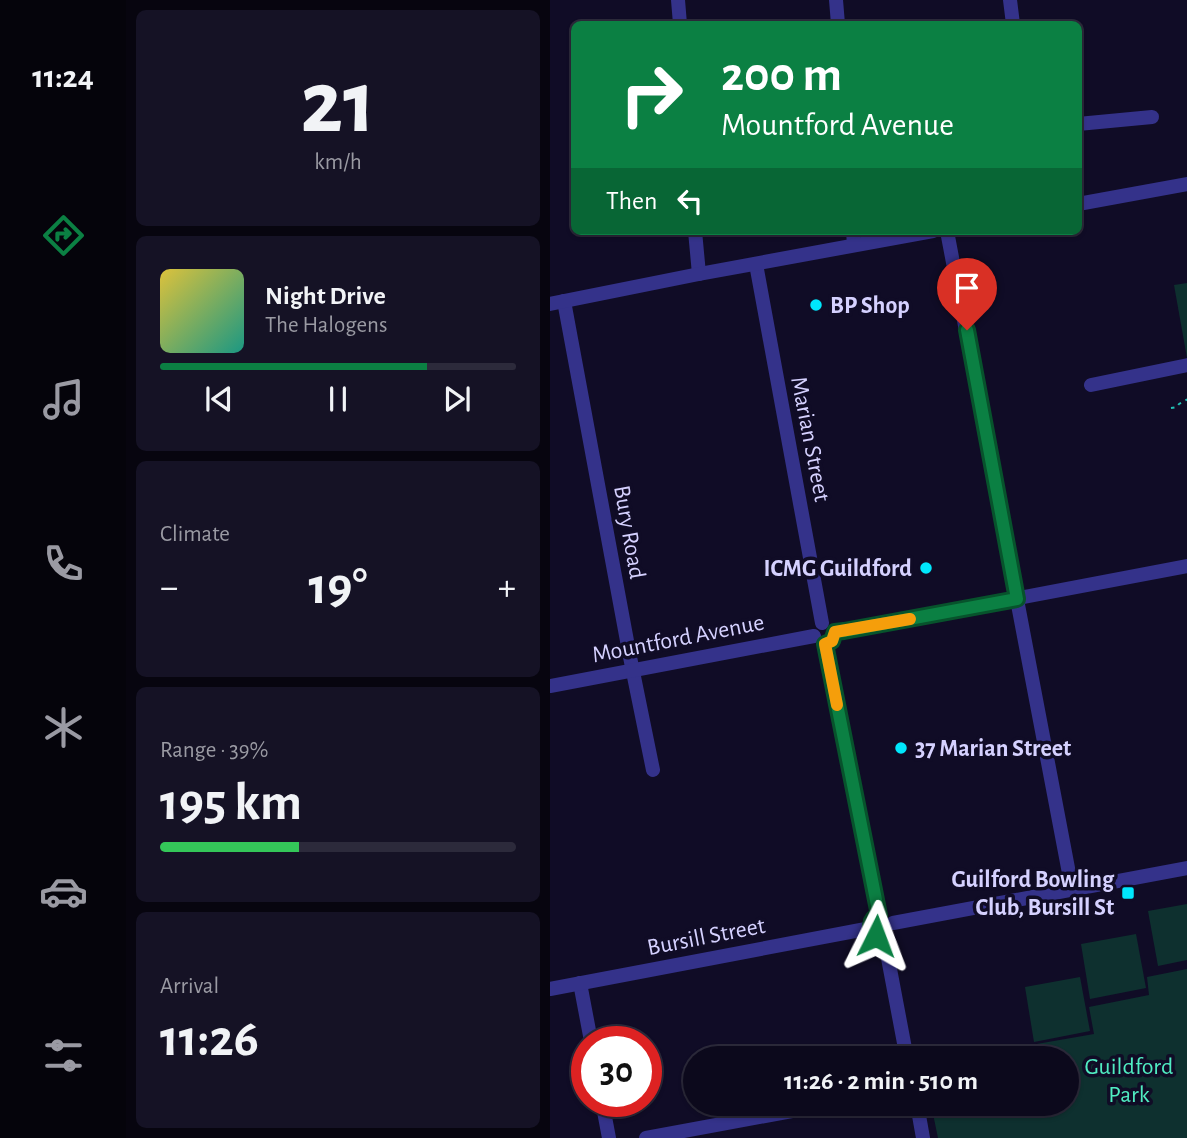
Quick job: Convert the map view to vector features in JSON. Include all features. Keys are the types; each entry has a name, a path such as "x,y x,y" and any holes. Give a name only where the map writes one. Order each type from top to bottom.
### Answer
{"street":[{"path":"678,0 680,21"},
{"path":"836,0 838,21"},
{"path":"1010,0 1013,21"},
{"path":"1082,124 1152,117"},
{"path":"1082,203 1188,184"},
{"path":"695,235 699,274"},
{"path":"557,302 756,264 854,238 888,235"},
{"path":"948,235 1072,889"},
{"name":"Marian Street","path":"756,264 822,623"},
{"name":"Bury Road","path":"557,302 653,770"},
{"path":"1091,385 1188,365"},
{"path":"835,632 1188,566"},
{"path":"820,640 832,641 835,632 832,625 826,622 814,629 820,640 876,936 884,937 892,930 893,923 886,915 875,922"},
{"name":"Mountford Avenue","path":"550,685 820,640"},
{"path":"893,923 1188,868"},
{"name":"Bursill Street","path":"550,989 875,922"},
{"path":"884,937 905,1046"},
{"path":"580,983 588,1026"},
{"path":"646,1138 765,1116"},
{"path":"920,1116 923,1138"},
{"path":"605,1117 609,1138"}],"path":[{"path":"1171,408 1178,407 1188,399"}],"green space":[{"path":"1187,283 1188,358 1174,285"},
{"path":"1187,904 1187,960 1158,966 1148,911"},
{"path":"1136,934 1146,988 1090,999 1081,944"},
{"name":"Guildford Park","path":"1187,969 1187,1138 938,1138 933,1116 1079,1116 1079,1046 1031,1045 1094,1034 1089,1007 1149,995 1147,977"},
{"path":"1080,977 1090,1031 1034,1042 1025,987"}],"slow traffic":[{"path":"837,705 825,644 832,641 835,632 910,619"}],"place":[{"name":"BP Shop","path":"816,305"},
{"name":"ICMG Guildford","path":"926,568"},
{"name":"37 Marian Street","path":"901,748"},
{"name":"Guilford Bowling Club, Bursill St","path":"1128,893"}],"route":[{"path":"876,936 871,931 871,922 879,915 825,644 832,641 835,632 1017,599 967,330"}]}
